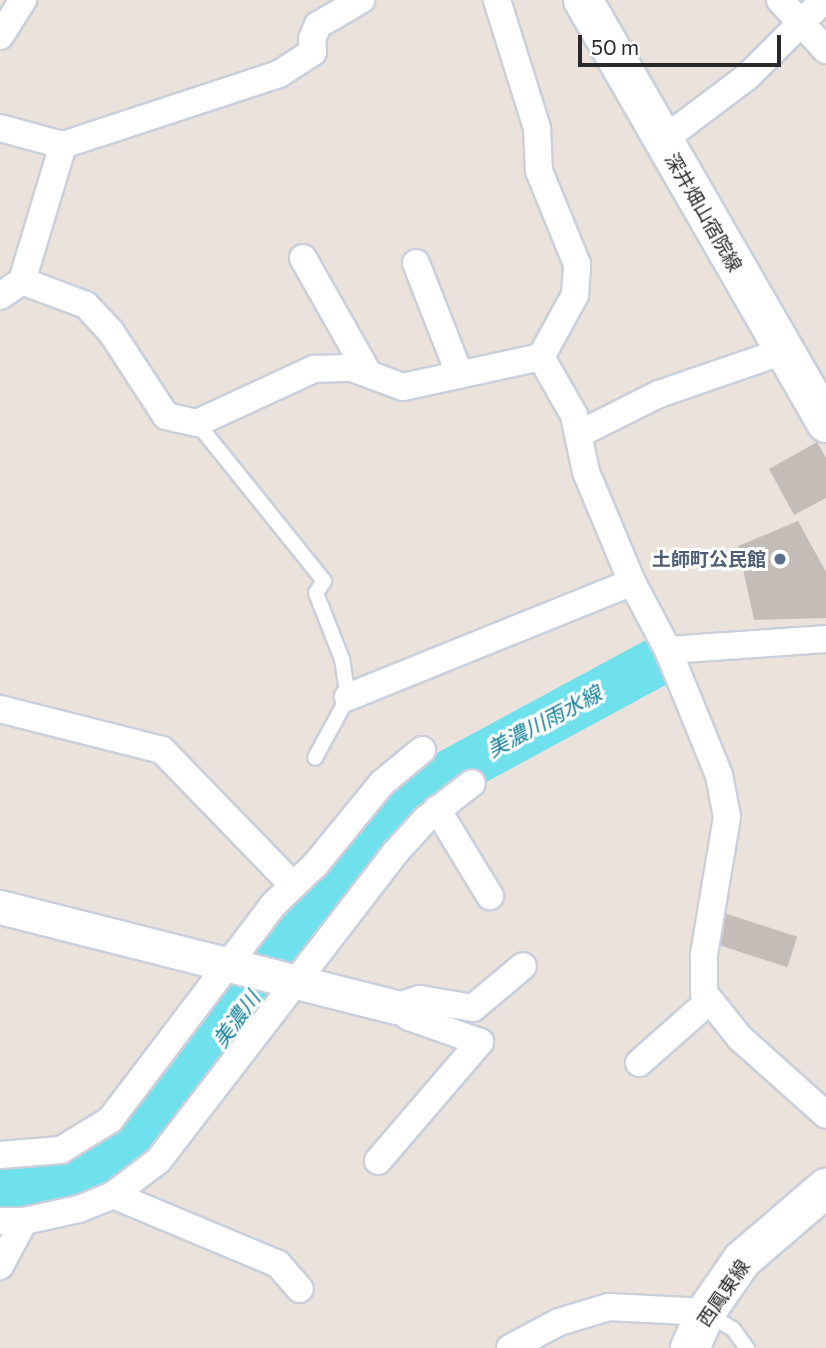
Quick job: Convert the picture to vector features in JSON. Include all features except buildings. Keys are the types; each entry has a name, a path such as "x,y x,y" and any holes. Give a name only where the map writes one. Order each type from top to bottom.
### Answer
{"main road":[{"name":"深井畑山宿院線","path":"583,0 784,351 816,387 826,423"},
{"name":"西鳳東線","path":"690,1348 706,1312 742,1260 826,1188"}],"street":[{"path":"0,36 23,0"},
{"path":"0,128 63,145 279,74 313,52 312,39 318,24 361,0"},
{"path":"22,281 86,305 111,332 166,416 197,424 314,369 367,371 403,387 541,357 575,295 577,264 539,171 537,128 497,0"},
{"path":"780,0 826,50"},
{"path":"663,140 747,78 824,0"},
{"path":"0,296 22,281 63,145"},
{"path":"303,258 367,371"},
{"path":"416,263 460,374"},
{"path":"579,434 659,394 784,351"},
{"path":"541,357 574,415 586,472 632,582 668,649 719,775 726,804 726,826 704,955 703,988 709,1001 740,1038 826,1115"},
{"path":"348,697 632,582"},
{"path":"668,649 826,639"},
{"path":"0,709 162,750 293,885"},
{"path":"0,1266 12,1221 66,1213 113,1195 171,1147 266,974 293,885 316,865 382,783 422,750"},
{"path":"0,1155 61,1150 100,1128 131,1094 266,974 395,853 437,809 472,783"},
{"path":"437,809 490,896"},
{"path":"0,907 395,1007 409,1017 480,1042 378,1161"},
{"path":"395,1007 420,999 473,1008 523,966"},
{"path":"639,1063 709,1001"},
{"path":"113,1195 278,1264 300,1289"},
{"path":"510,1348 559,1322 609,1307 706,1312"}],"lane":[{"path":"197,424 324,581 316,593 342,659 348,697 315,758"},
{"path":"706,1312 733,1329 747,1348"}],"waterway":[{"name":"美濃川","path":"0,1193 69,1185 100,1171 138,1144 188,1083 381,822 413,793 657,661"}],"place":[{"name":"土師町公民館","path":"780,559"}],"water label":[{"name":"美濃川雨水線","path":"544,721"}]}
